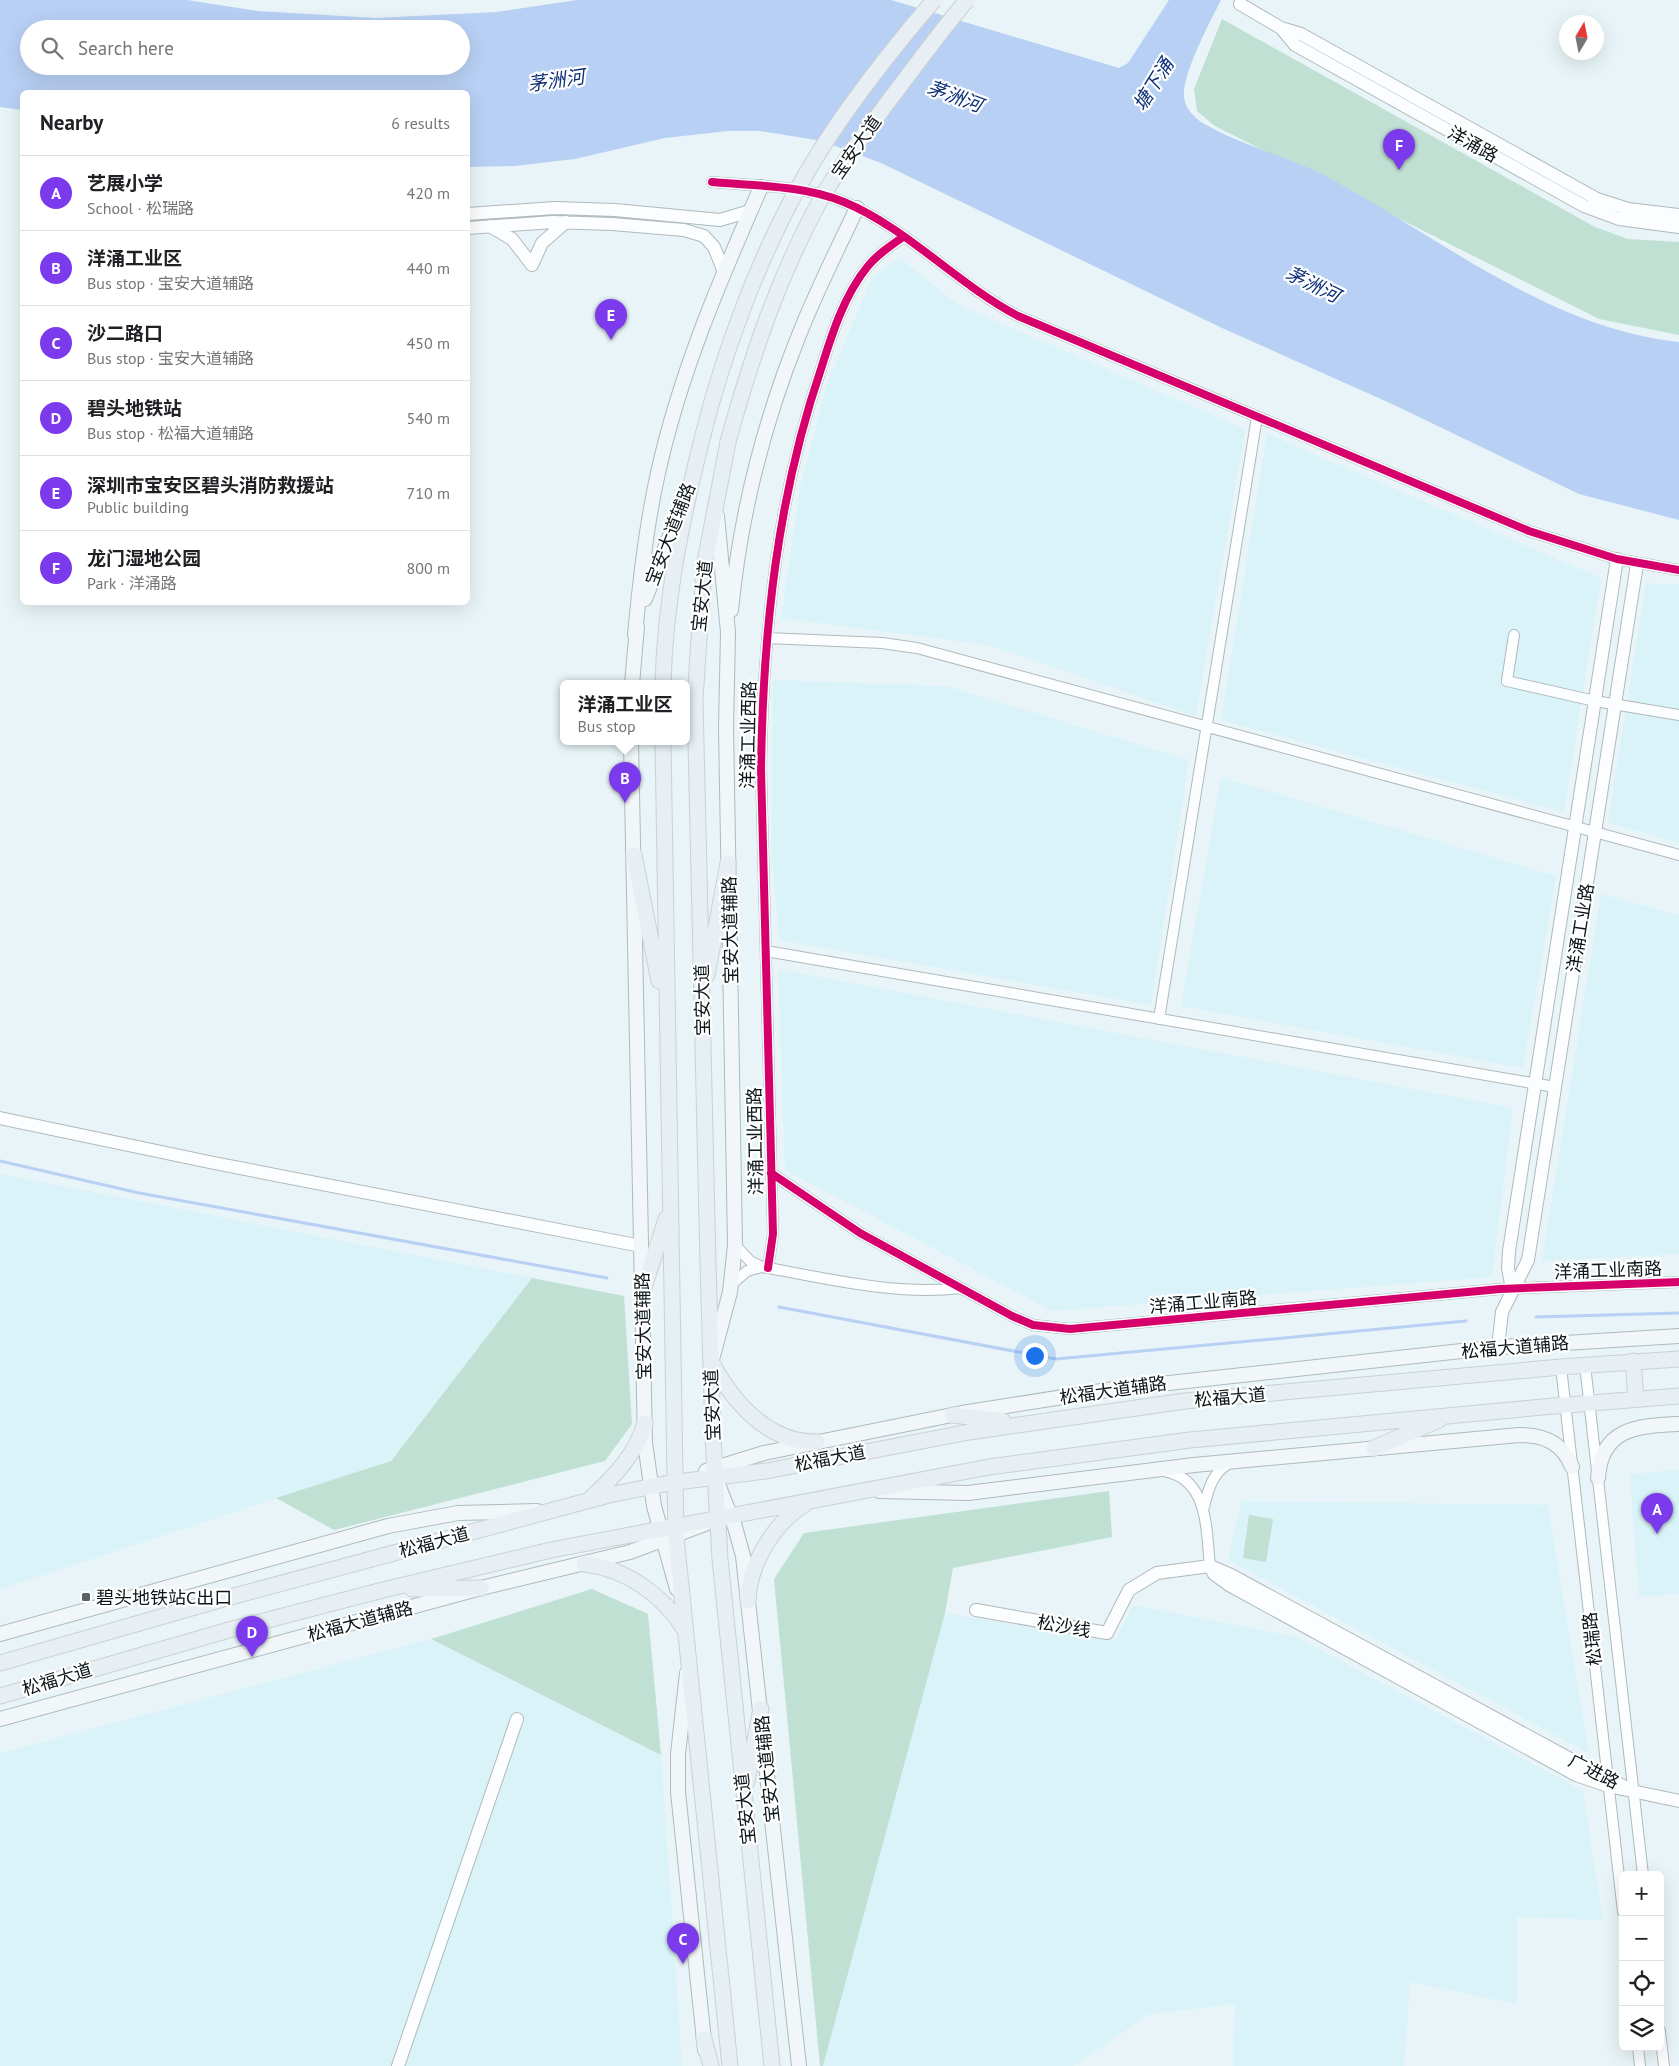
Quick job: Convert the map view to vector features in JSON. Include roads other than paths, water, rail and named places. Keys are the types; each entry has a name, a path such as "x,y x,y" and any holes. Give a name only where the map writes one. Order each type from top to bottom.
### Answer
{"main road":[{"name":"宝安大道","path":"663,680 671,584 694,472 717,384 738,323 774,237 797,190 842,120 934,0"},
{"name":"宝安大道","path":"772,2066 744,1799 724,1518 715,1473 695,699 701,595 716,496 728,442 748,372 790,261 814,212 854,149 967,0"},
{"path":"636,635 644,550 664,449 701,330 761,186"},
{"path":"728,651 732,602 740,550 766,434 799,336 857,208"},
{"name":"宝安大道辅路","path":"632,680 636,635 650,582 677,519 694,472"},
{"name":"宝安大道辅路","path":"711,1362 732,1284 735,1245 726,728 728,651 718,548 716,496"},
{"name":"宝安大道辅路","path":"631,745 645,1423 651,1486 669,1533"},
{"name":"宝安大道","path":"662,745 674,1482 669,1533 682,1605 730,2066"},
{"path":"634,855 667,1024"},
{"path":"702,1019 706,982 728,863"},
{"path":"642,1294 664,1227 670,1200"},
{"name":"松福大道辅路","path":"715,1473 764,1453 817,1442 953,1415 1167,1382 1498,1347 1679,1336"},
{"name":"松福大道","path":"0,1662 223,1599 588,1500 715,1473 766,1471 969,1432 1185,1401 1561,1366 1679,1359"},
{"path":"1633,1361 1636,1399"},
{"path":"711,1362 735,1398 762,1424 784,1436 817,1442"},
{"name":"松福大道","path":"0,1696 229,1630 383,1590 551,1550 669,1533 724,1518 989,1467 1111,1449 1457,1415 1679,1396"},
{"path":"953,1415 1029,1423"},
{"path":"1374,1448 1457,1415"},
{"path":"588,1500 607,1482 628,1457 640,1437 645,1423"},
{"path":"1598,1478 1606,1450 1622,1433 1638,1427 1679,1424"},
{"path":"868,1490 925,1494 968,1493 1232,1462 1527,1435 1542,1438 1556,1444 1566,1454 1572,1467"},
{"path":"748,1601 751,1579 764,1550 782,1524 808,1502"},
{"path":"0,1634 388,1526 458,1513 548,1511"},
{"name":"宝安大道辅路","path":"724,1518 742,1548 799,2066"},
{"name":"松福大道辅路","path":"0,1719 481,1588 584,1564 669,1533"},
{"path":"584,1564 608,1568 633,1580 667,1608 685,1632"},
{"path":"383,1590 481,1588"},
{"path":"688,1665 679,1737 678,1792 706,2066"},
{"path":"744,1799 761,1709"},
{"path":"704,2039 711,2066"}],"street":[{"name":"洋涌路","path":"1240,4 1281,28 1301,34 1597,199 1628,209 1679,215"},
{"name":"洋涌路","path":"1281,28 1295,45 1584,206 1619,219 1679,227"},
{"path":"712,182 761,186 817,194 857,208 903,237 991,302 1018,316 1529,531 1617,559 1679,570"},
{"path":"470,214 555,208 615,210 720,220 750,212"},
{"path":"490,226 512,239 532,265 542,243 566,222"},
{"path":"470,228 566,222 684,230 704,236 714,247 724,272"},
{"name":"洋涌工业西路","path":"765,1267 773,1234 761,768 769,605 786,492 822,364 843,309 859,278 874,259 903,237"},
{"path":"1159,1019 1208,728 1257,417"},
{"name":"洋涌工业路","path":"1512,1289 1508,1268 1509,1251 1617,559"},
{"name":"洋涌工业路","path":"1498,1347 1502,1312 1528,1260 1637,564"},
{"path":"1514,635 1507,681 1615,705 1679,715"},
{"path":"767,638 906,646 1679,855"},
{"path":"766,951 1555,1087"},
{"path":"0,1118 214,1163 641,1246"},
{"name":"洋涌工业南路","path":"771,1173 860,1233 1024,1322 1042,1327 1062,1329 1512,1289 1679,1282"},
{"path":"735,1245 750,1261 765,1267 902,1290 935,1291 961,1288"},
{"path":"732,1284 741,1275 765,1267"},
{"name":"松瑞路","path":"1585,1365 1643,1871"},
{"name":"松瑞路","path":"1561,1366 1619,1877"},
{"path":"1204,1507 1214,1478 1224,1466 1232,1462"},
{"path":"1155,1470 1171,1472 1185,1479 1198,1495 1204,1507 1210,1566"},
{"name":"广进路","path":"1210,1566 1231,1575 1608,1782 1633,1791 1679,1800"},
{"name":"松沙线","path":"976,1610 1106,1633 1129,1590 1157,1573 1210,1566"},
{"path":"398,2066 517,1719"},
{"path":"1638,2051 1640,2066"},
{"path":"1662,2051 1664,2066"}],"water":[{"path":"0,0 187,0 257,11 376,18 496,12 577,0 891,0 1119,68 1128,63 1169,0 1221,0 1192,62 1185,87 1184,97 1186,105 1201,122 1232,138 1297,163 1329,178 1454,253 1540,300 1585,319 1631,333 1679,342 1679,520 1579,494 1392,404 1222,328 881,163 822,141 760,131 728,131 665,138 575,159 515,166 470,167 470,90 20,90 20,110 0,107"}],"waterway":[{"path":"0,1161 139,1193 607,1278"},
{"path":"779,1307 1056,1359 1466,1321"},
{"path":"1536,1317 1679,1313"}],"place":[{"name":"龙门湿地公园","path":"1399,170"},
{"name":"深圳市宝安区碧头消防救援站","path":"611,340"},
{"name":"洋涌工业区","path":"625,803"},
{"name":"艺展小学","path":"1657,1534"},
{"name":"碧头地铁站C出口","path":"86,1597"},
{"name":"碧头地铁站","path":"252,1657"},
{"name":"沙二路口","path":"683,1964"}],"water label":[{"name":"茅洲河","path":"556,80"},
{"name":"塘下涌","path":"1153,84"},
{"name":"茅洲河","path":"955,96"},
{"name":"茅洲河","path":"1313,284"}]}
